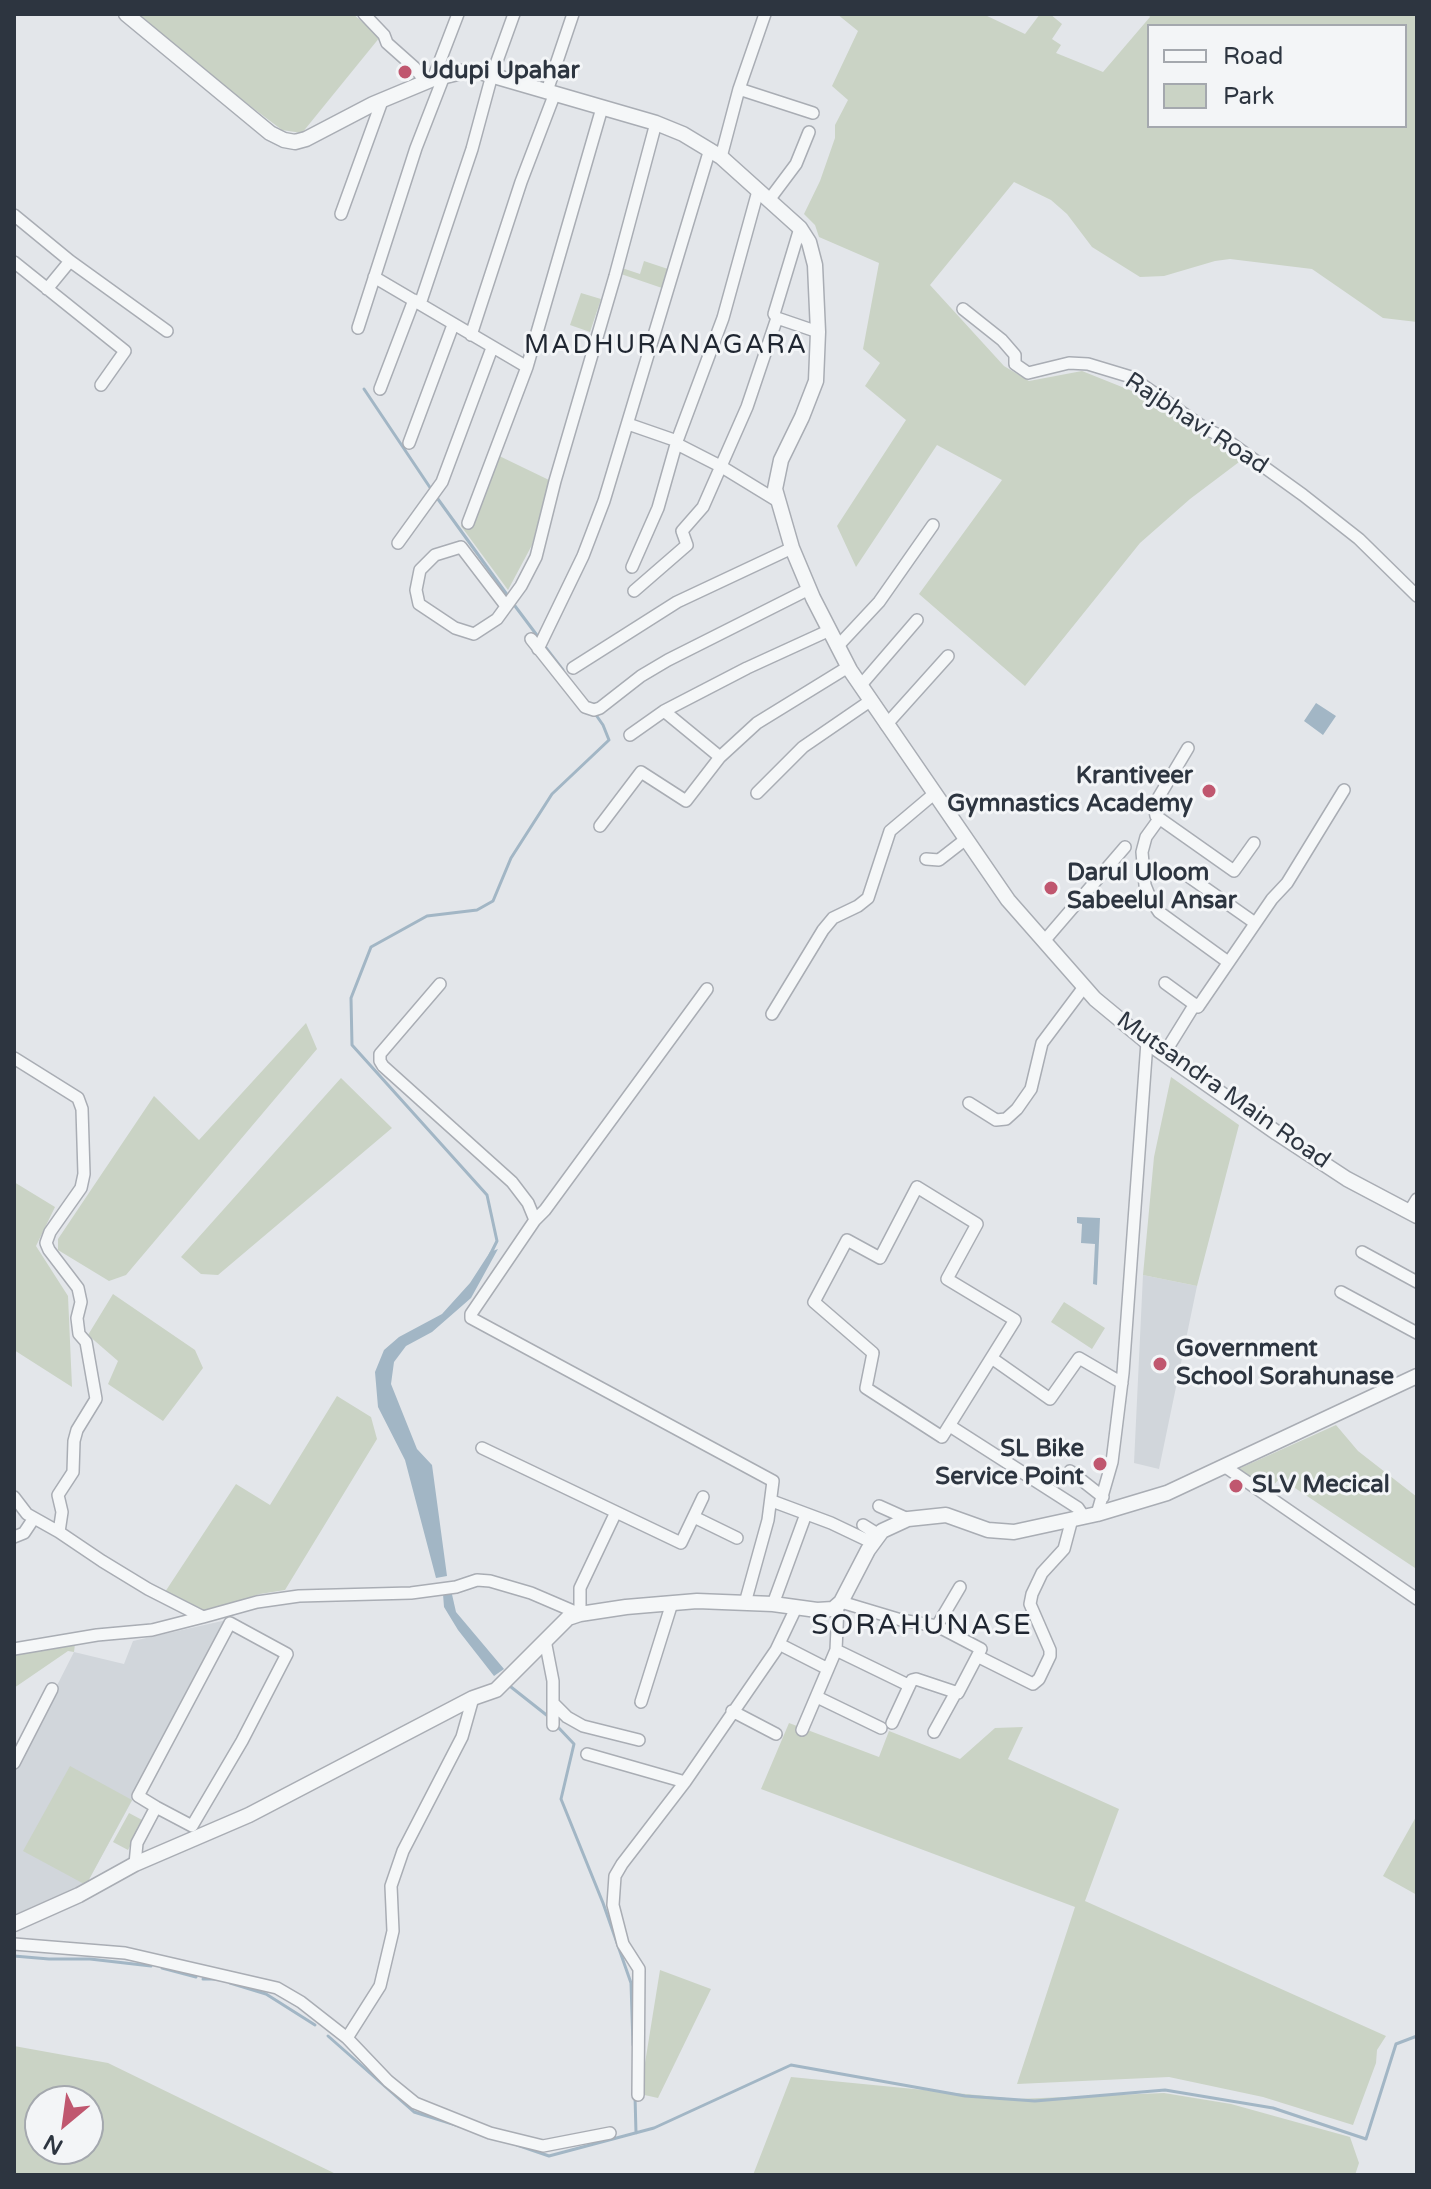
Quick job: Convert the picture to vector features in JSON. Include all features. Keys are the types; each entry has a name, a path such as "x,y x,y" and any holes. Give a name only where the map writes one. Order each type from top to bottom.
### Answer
{"street":[{"name":"Mutsandra Main Road","path":"126,14 246,114 284,140 295,142 306,139 434,79 466,71 492,75 656,123 716,153 800,228 813,253 818,332 816,381 781,460 775,481 776,500 809,589 848,667 1008,900 1084,987 1147,1042 1347,1179 1414,1209"},
{"path":"358,328 416,148 434,79 458,14"},
{"path":"380,389 417,302 472,149 492,75 514,14"},
{"path":"471,335 551,92 573,14"},
{"path":"538,649 583,556 604,501 716,153 765,14"},
{"path":"368,16 387,43 414,67 434,79"},
{"path":"739,89 813,113"},
{"path":"341,214 382,101"},
{"path":"468,523 527,367 602,108"},
{"path":"506,606 461,547 435,555 420,570 416,590 419,604 455,628 474,634 497,619 521,586 536,557 656,123"},
{"path":"632,567 658,508 677,443 764,195 796,164 809,132"},
{"path":"14,215 70,261 167,331"},
{"path":"800,228 774,314 777,318 818,332"},
{"path":"47,289 70,261"},
{"path":"14,262 125,351 101,385"},
{"path":"374,277 527,367"},
{"name":"Rajbhavi Road","path":"963,309 1002,340 1015,355 1015,364 1028,373 1069,363 1088,364 1131,377 1303,495 1359,539 1417,596"},
{"path":"634,591 685,549 687,545 682,531 703,507 722,467 747,407 777,318"},
{"path":"409,443 453,325"},
{"path":"398,543 442,482 492,348"},
{"path":"628,424 677,443 776,500"},
{"path":"837,647 879,602 933,525"},
{"path":"573,668 677,602 792,548"},
{"path":"531,639 585,707 594,710 668,660 809,589"},
{"path":"861,685 917,620"},
{"path":"630,735 664,711 830,630"},
{"path":"886,725 948,656"},
{"path":"600,826 641,772 686,801 720,757 767,716 848,667"},
{"path":"757,793 803,747 870,701"},
{"path":"664,711 720,757"},
{"path":"1188,748 1154,805 1159,819 1234,871 1254,843"},
{"path":"1165,983 1198,1007 1255,923 1287,883 1344,790"},
{"path":"772,1014 823,930 833,918 868,898 890,831 935,793"},
{"path":"1159,819 1146,837 1142,852 1145,885 1151,900 1159,912 1228,962"},
{"path":"926,859 939,860 966,839"},
{"path":"1045,940 1125,847"},
{"path":"1188,876 1255,923"},
{"path":"440,984 380,1054 380,1061 512,1182 528,1203 535,1220"},
{"path":"969,1103 996,1120 1006,1119 1017,1109 1031,1089 1042,1043 1084,987"},
{"path":"707,989 535,1220 471,1318 773,1481 772,1501 745,1603"},
{"path":"1164,1054 1195,1004"},
{"path":"979,1657 1033,1684 1039,1679 1050,1650 1030,1604 1032,1594 1042,1573 1064,1549 1084,1516 1103,1497 1112,1462 1122,1383 1147,1042"},
{"path":"14,1058 78,1098 82,1109 84,1174 81,1188 50,1232 46,1243 78,1288 81,1302 77,1318 79,1334 86,1342 96,1399 77,1430 73,1472 58,1495 62,1512 59,1532"},
{"path":"917,1187 977,1224 947,1279 1015,1320 950,1426 942,1437 866,1388 873,1353 814,1302 847,1240 880,1258 917,1187"},
{"path":"1362,1252 1417,1282"},
{"path":"1341,1292 1417,1333"},
{"path":"993,1359 1050,1399 1079,1358 1122,1383"},
{"path":"802,1730 836,1650 840,1604 882,1531 908,1519 946,1515 1002,1532 1034,1529 1167,1493 1417,1376"},
{"path":"950,1426 1078,1508 1084,1516"},
{"path":"482,1448 681,1543 703,1497"},
{"path":"1224,1466 1417,1599"},
{"path":"1070,1471 1103,1497"},
{"path":"14,1497 27,1514 148,1589 203,1617"},
{"path":"772,1501 876,1539"},
{"path":"879,1506 908,1519"},
{"path":"580,1614 580,1588 616,1512"},
{"path":"773,1604 806,1514"},
{"path":"694,1517 737,1538"},
{"path":"14,1537 24,1533 34,1518"},
{"path":"863,1525 876,1539"},
{"path":"14,1649 97,1635 152,1630 257,1602 299,1596 411,1593 456,1587 477,1580 531,1593 580,1614"},
{"path":"937,1626 960,1587"},
{"path":"641,1702 672,1603"},
{"path":"14,1924 79,1895 135,1864 249,1815 473,1698 496,1690 568,1618 672,1603 773,1604 817,1610 833,1609 840,1604"},
{"path":"840,1604 937,1626 978,1647 981,1652 979,1657 934,1732"},
{"path":"638,2095 639,1969 623,1944 613,1905 613,1890 622,1864 685,1782 779,1644 796,1608"},
{"path":"230,1623 287,1654 242,1741 192,1826 156,1807 138,1796 230,1623"},
{"path":"545,1640 553,1681 553,1720"},
{"path":"779,1644 828,1669"},
{"path":"836,1650 904,1683"},
{"path":"817,1697 886,1725 914,1679 955,1694"},
{"path":"14,1763 52,1689"},
{"path":"347,2038 380,1986 393,1931 391,1886 403,1851 462,1737 473,1698"},
{"path":"553,1703 567,1717 583,1726 639,1740"},
{"path":"732,1711 776,1734"},
{"path":"587,1754 685,1782"},
{"path":"135,1864 137,1843 156,1807"},
{"path":"14,1944 125,1953 277,1988 301,2002 347,2038 388,2081 415,2103 490,2133 543,2146 610,2133"}],"shaded area":[{"name":"Government School Sorahunase","path":"1143,1275 1197,1286 1159,1469 1134,1463"},
{"path":"231,1619 86,1885 14,1916 14,1770 74,1652 124,1664 133,1641"}],"green space":[{"path":"139,14 353,14 380,37 302,133 282,130 208,74"},
{"path":"837,14 983,14 1025,34 1040,14 1050,14 1062,24 1052,39 1061,45 1056,53 1103,72 1150,17 1148,14 1417,14 1417,322 1383,318 1312,269 1230,259 1164,276 1140,277 1092,247 1067,214 1051,200 1014,182 930,285 1004,366 1029,381 1082,371 1137,393 1243,459 1190,499 1140,543 1025,686 919,594 1002,480 937,445 856,567 837,526 906,420 865,386 880,363 863,349 879,263 819,237 815,225 804,214 835,138 835,125 848,100 832,86 858,31"},
{"path":"644,261 668,269 662,288 621,274 622,268 640,274"},
{"path":"581,293 601,299 590,332 570,325"},
{"path":"491,452 549,480 532,545 508,590 461,526"},
{"path":"306,1023 317,1049 126,1275 109,1281 58,1250 58,1239 154,1096 199,1140"},
{"path":"1171,1077 1239,1125 1197,1286 1143,1275 1154,1157"},
{"path":"341,1078 392,1128 218,1275 201,1274 181,1257"},
{"path":"14,1182 55,1207 36,1246 68,1296 72,1387 14,1350"},
{"path":"113,1294 195,1350 203,1368 163,1421 108,1384 118,1361 88,1335"},
{"path":"1064,1302 1105,1328 1092,1349 1051,1322"},
{"path":"337,1396 371,1417 377,1439 285,1590 260,1594 204,1612 165,1592 236,1484 270,1505"},
{"path":"1336,1425 1358,1451 1417,1497 1415,1568 1280,1478 1270,1489 1236,1470"},
{"path":"75,1644 74,1652 68,1651 14,1688 14,1653"},
{"path":"789,1723 879,1757 889,1731 960,1759 995,1728 1023,1727 1008,1759 1119,1809 1085,1901 1386,2036 1377,2050 1376,2063 1353,2125 1263,2097 1169,2077 1017,2084 1075,1907 761,1789"},
{"path":"70,1766 132,1800 86,1885 23,1851"},
{"path":"129,1813 144,1821 128,1850 113,1842"},
{"path":"1417,1815 1417,1895 1383,1876"},
{"path":"660,1970 711,1989 658,2098 640,2094"},
{"path":"14,2046 108,2063 338,2175 14,2175"},
{"path":"791,2077 1017,2099 1164,2093 1231,2104 1350,2137 1359,2163 1355,2175 753,2175"}],"water":[{"path":"1316,703 1336,716 1323,735 1304,721"},
{"path":"1077,1217 1100,1218 1097,1285 1093,1284 1095,1244 1081,1243 1082,1224 1077,1223"},
{"path":"498,1249 471,1298 432,1332 406,1346 394,1362 391,1384 417,1449 432,1465 447,1576 436,1578 405,1460 378,1407 375,1372 384,1350 399,1337 442,1314 470,1283 490,1252"},
{"path":"451,1590 456,1612 504,1669 494,1676 444,1607 443,1594"}],"waterway":[{"path":"364,389 431,489"},
{"path":"435,495 508,596"},
{"path":"512,602 539,638"},
{"path":"543,644 563,670"},
{"path":"490,1255 497,1241 487,1195 352,1045 351,998 371,947 427,916 477,910 493,901 511,858 552,794 609,740 596,715"},
{"path":"511,1687 549,1717"},
{"path":"557,1726 574,1744 561,1799 631,1983 633,2045"},
{"path":"14,1956 90,1959 151,1966"},
{"path":"162,1968 196,1977"},
{"path":"203,1979 215,1979"},
{"path":"230,1983 266,1994 315,2025"},
{"path":"328,2036 414,2112 459,2126"},
{"path":"517,2145 549,2156 654,2128 791,2065 965,2096 1035,2101 1165,2090 1273,2108 1366,2139 1396,2044 1417,2036"},
{"path":"635,2096 636,2133"}],"place":[{"name":"Udupi Upahar","path":"405,72"},
{"name":"Krantiveer Gymnastics Academy","path":"1209,791"},
{"name":"Darul Uloom Sabeelul Ansar","path":"1051,888"},
{"name":"Government School Sorahunase","path":"1160,1364"},
{"name":"SL Bike Service Point","path":"1100,1464"},
{"name":"SLV Mecical","path":"1236,1486"}],"district":[{"name":"MADHURANAGARA","path":"666,346"},
{"name":"SORAHUNASE","path":"922,1627"}]}
